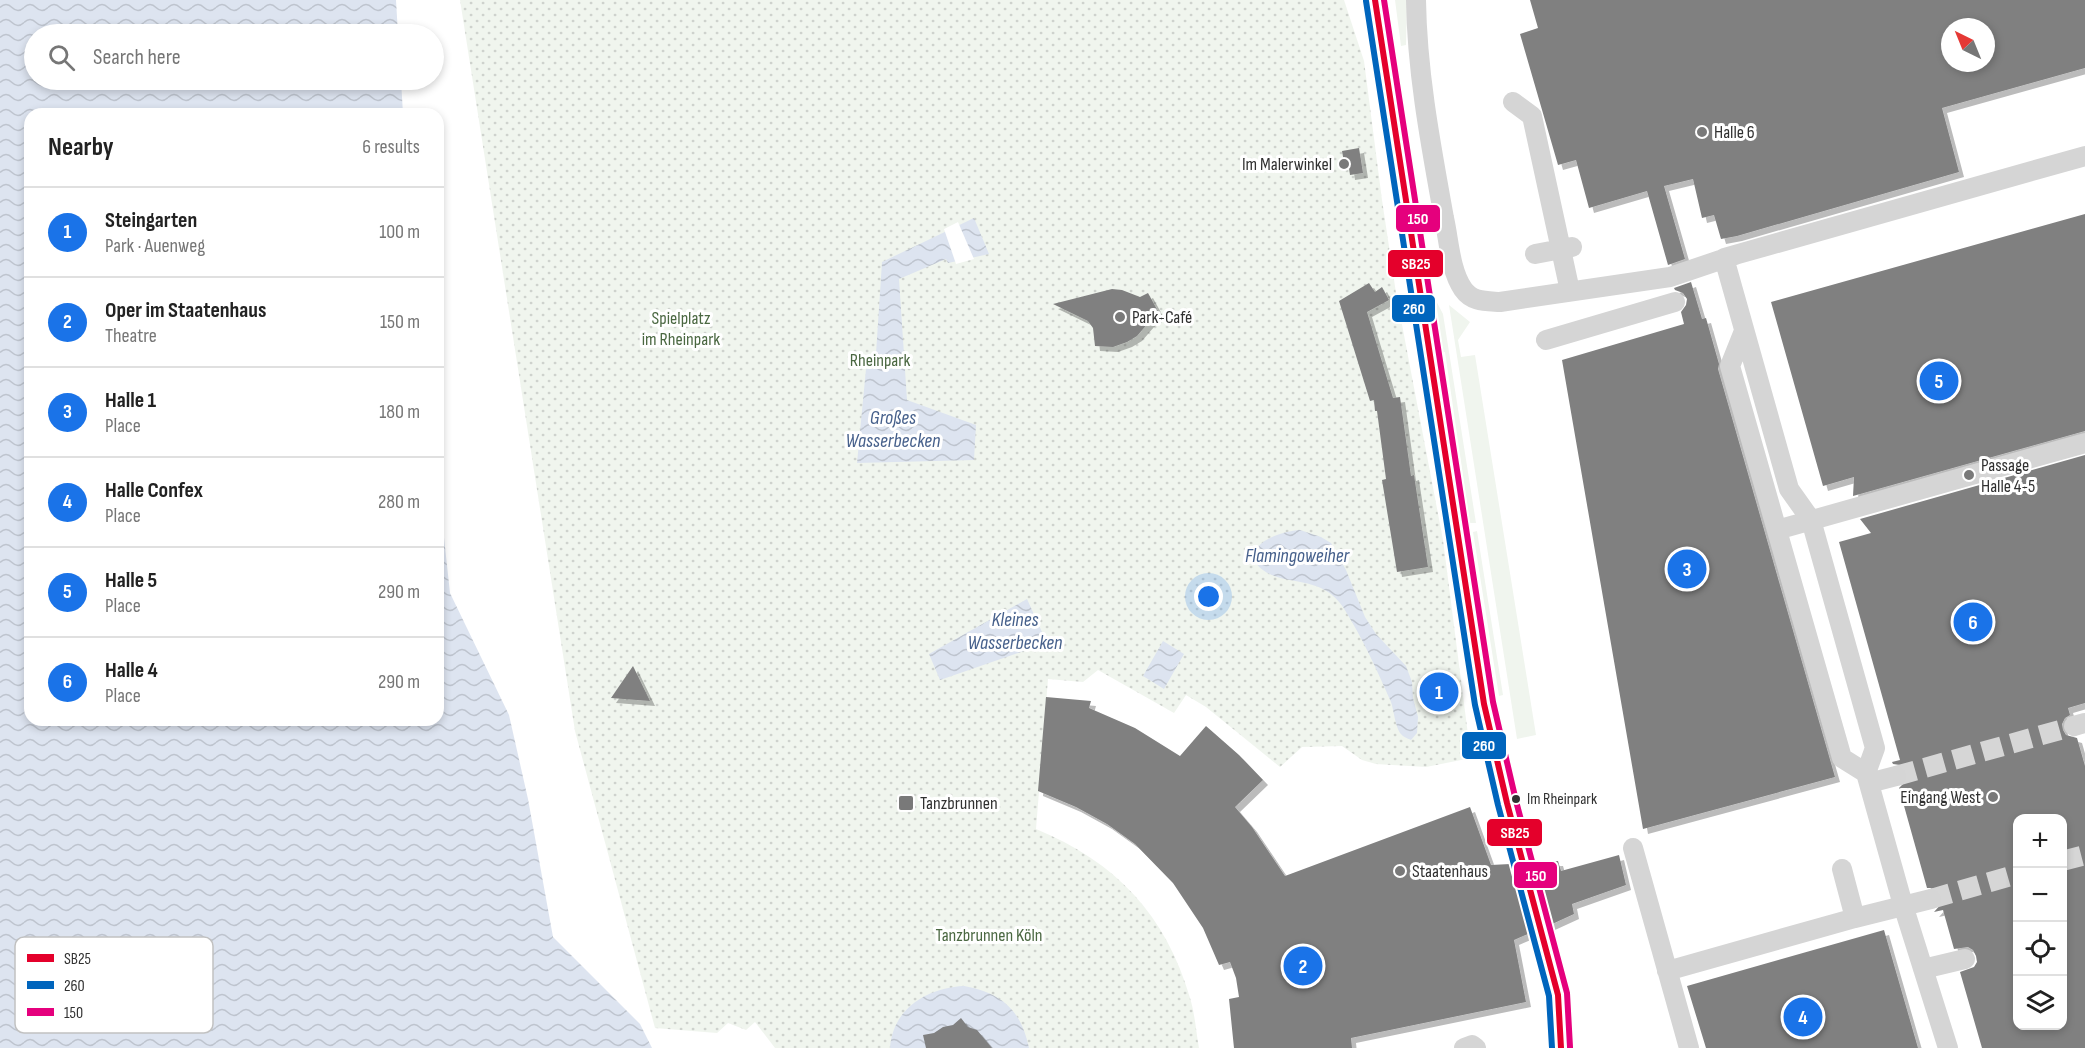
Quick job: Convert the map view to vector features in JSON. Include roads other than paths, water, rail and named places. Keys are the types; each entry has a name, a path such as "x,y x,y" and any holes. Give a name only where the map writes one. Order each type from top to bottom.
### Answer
{"street":[{"path":"1375,0 1484,704 1523,865"},
{"path":"1416,0 1416,43 1436,173 1455,270 1465,291 1479,301 1500,302 1670,277 1724,258 2085,157"},
{"path":"1513,102 1532,116 1570,291"},
{"path":"1948,1048 1903,905 1868,778 1875,748 1811,520 1789,489 1724,258 2000,180"},
{"path":"1535,254 1572,247"},
{"path":"1724,258 1789,489 1811,520 1872,737 1875,748 1866,773 1923,969"},
{"path":"1546,340 1676,302"},
{"path":"1744,331 1730,366 1842,758 1868,778 1896,776"},
{"path":"1777,530 2085,442"},
{"path":"1633,848 1689,1048"},
{"path":"1842,868 1855,918"},
{"path":"1667,971 1930,899"},
{"path":"1540,931 1558,995 1561,1048"},
{"path":"1923,969 1962,959"},
{"path":"1464,1048 1472,1045 1476,1048"}],"water":[{"path":"0,0 396,0 397,24 24,24 24,90 402,90 403,108 24,108 24,726 444,726 444,538 450,593 509,715 528,799 553,937 640,1024 652,1048 0,1048"},
{"name":"Großes Wasserbecken","path":"974,218 989,254 948,263 946,259 899,279 907,400 976,425 974,460 857,463 866,369 875,369 882,262"},
{"name":"Flamingoweiher","path":"1300,530 1331,543 1346,570 1365,617 1376,634 1406,666 1412,682 1418,717 1417,733 1411,740 1402,736 1398,730 1391,702 1363,642 1343,607 1333,595 1309,584 1272,575 1262,569 1253,559 1254,552 1264,542 1286,532"},
{"name":"Kleines Wasserbecken","path":"1027,599 1047,643 940,680 929,654"},
{"path":"1163,641 1184,654 1164,689 1143,676"},
{"path":"964,986 989,993 1008,1005 1021,1023 1029,1048 890,1048 898,1022 914,1003 937,991"}],"tunnel":[{"path":"1896,776 2074,726"},
{"path":"2067,860 2085,855"},
{"path":"1523,865 1540,931"},
{"path":"1931,899 2013,875"}],"place":[{"name":"Halle 6","path":"1702,132"},
{"name":"Im Malerwinkel","path":"1344,164"},
{"name":"Park-Café","path":"1120,317"},
{"name":"Halle 5","path":"1939,381"},
{"name":"Passage Halle 4-5","path":"1969,475"},
{"name":"Halle 1","path":"1687,569"},
{"name":"Halle 4","path":"1973,622"},
{"name":"Steingarten","path":"1439,692"},
{"name":"Eingang West","path":"1993,797"},
{"name":"Im Rheinpark","path":"1516,799"},
{"name":"Tanzbrunnen","path":"906,803"},
{"name":"Staatenhaus","path":"1400,871"},
{"name":"Oper im Staatenhaus","path":"1303,966"},
{"name":"Halle Confex","path":"1803,1017"}],"park label":[{"name":"Spielplatz im Rheinpark","path":"681,328"},
{"name":"Rheinpark","path":"880,360"},
{"name":"Tanzbrunnen Köln","path":"989,935"}]}
